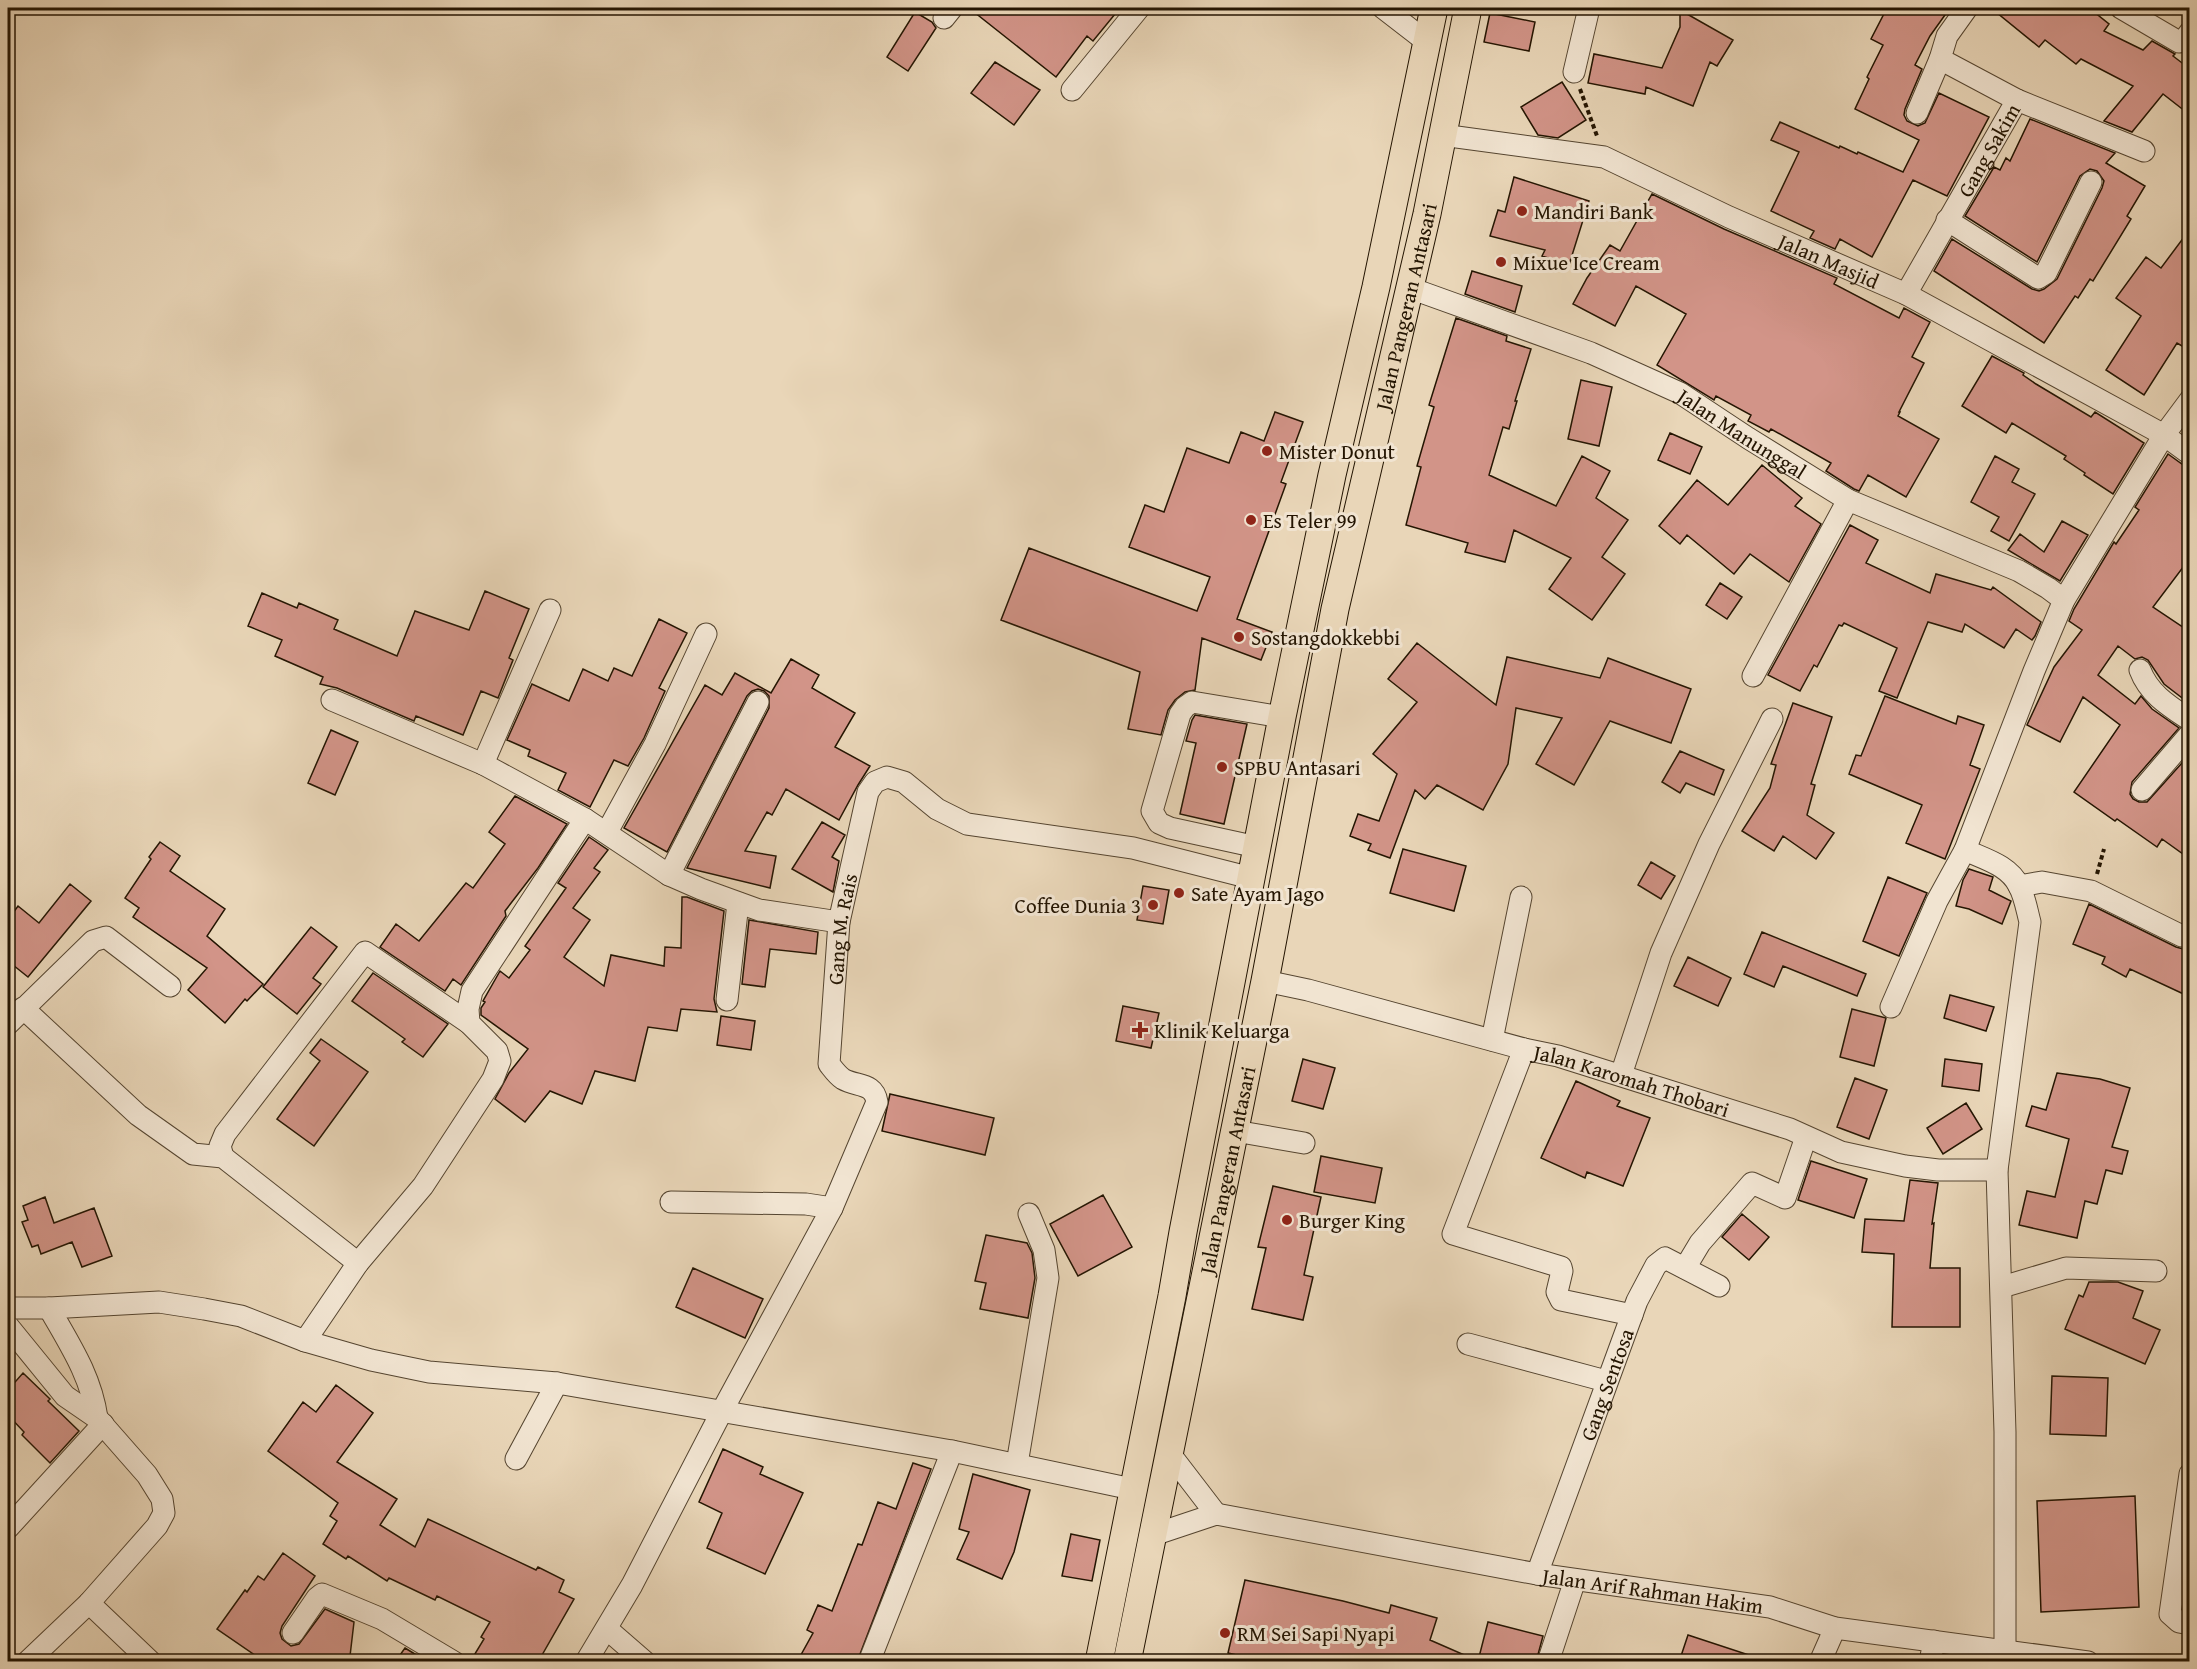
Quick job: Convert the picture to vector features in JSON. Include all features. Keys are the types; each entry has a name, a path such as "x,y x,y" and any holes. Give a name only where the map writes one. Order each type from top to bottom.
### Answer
{"main road":[{"name":"Jalan Pangeran Antasari","path":"1099,1662 1172,1296 1282,717 1332,475 1378,277 1434,8"},
{"name":"Jalan Pangeran Antasari","path":"1127,1662 1265,981 1333,621 1410,288 1468,8"},
{"path":"1332,475 1337,486 1345,491 1357,490 1364,482"},
{"path":"1324,514 1331,504 1341,500 1352,507 1355,521"}],"street":[{"path":"1072,90 1139,8"},
{"path":"1383,8 1427,42"},
{"path":"1574,72 1589,8"},
{"path":"1917,113 1940,59 1947,36 1967,8"},
{"path":"2121,8 2179,42 2184,40 2190,32"},
{"name":"Gang Sakim","path":"1906,294 2017,100 1940,59"},
{"path":"2017,100 2144,151"},
{"name":"Jalan Masjid","path":"1442,135 1604,156 1729,217 1906,294 2164,435 2190,454"},
{"path":"1947,220 2038,278 2042,277 2091,182"},
{"name":"Jalan Manunggal","path":"1410,288 1591,353 1680,393 1848,500 2019,571 2064,600"},
{"path":"1891,1007 1937,901 1965,850 2064,600 2164,435 2190,400"},
{"path":"1754,676 1848,500"},
{"path":"483,764 550,610"},
{"path":"607,832 655,744 706,634"},
{"path":"2140,670 2145,682 2155,695 2190,720"},
{"path":"332,700 483,764 607,832 669,875 759,910 839,922"},
{"path":"669,875 758,702"},
{"path":"1257,847 1170,828 1159,823 1152,811 1180,714 1185,707 1192,702 1282,717"},
{"path":"1621,1075 1665,944 1709,844 1772,719"},
{"path":"2142,790 2190,734"},
{"name":"Gang M. Rais","path":"586,1662 632,1586 722,1411 832,1208 877,1102 876,1095 870,1088 842,1078 829,1064 839,922 868,792 875,782 887,777 904,782 937,809 967,824 1133,848 1251,878"},
{"path":"469,1023 468,1009 472,991 585,819"},
{"path":"1965,850 1999,865 2012,876 2019,886 2030,922 1997,1170 2002,1287 2006,1651"},
{"path":"2019,886 2042,882 2091,891 2182,936"},
{"path":"1492,1040 1521,897"},
{"path":"727,1000 738,903"},
{"path":"8,1024 93,941 106,937 170,986"},
{"path":"223,1157 220,1146 225,1134 365,952 469,1023 497,1051 500,1061 493,1079 423,1186 358,1263 305,1341"},
{"name":"Jalan Karomah Thobari","path":"1265,981 1308,990 1524,1049 1558,1056 1749,1116 1841,1152 1905,1166 1938,1170 1997,1170"},
{"path":"23,1008 138,1115 193,1154 223,1157 358,1263"},
{"path":"1524,1049 1453,1234 1561,1267 1557,1293 1560,1300 1632,1315"},
{"path":"1235,1131 1304,1143"},
{"path":"1685,1268 1700,1243 1752,1183 1785,1198 1806,1137"},
{"path":"671,1202 806,1204 832,1208"},
{"path":"1017,1464 1048,1278 1044,1250 1029,1214"},
{"name":"Gang Sentosa","path":"1537,1574 1606,1381 1637,1301 1656,1265 1665,1258 1719,1286"},
{"path":"2002,1287 2066,1268 2156,1271"},
{"path":"8,1308 159,1302 241,1316 305,1341 371,1360 429,1372 557,1383 952,1451 1132,1489"},
{"path":"49,1308 85,1371 100,1421"},
{"path":"8,1326 65,1396 100,1421 147,1474 162,1499 164,1513 157,1526 89,1603 27,1662"},
{"path":"1468,1344 1606,1381"},
{"path":"516,1459 557,1383"},
{"path":"8,1528 100,1421"},
{"path":"869,1662 952,1451"},
{"path":"1170,1454 1216,1514"},
{"path":"2190,1474 2170,1614 2179,1622 2190,1624"},
{"name":"Jalan Arif Rahman Hakim","path":"1153,1535 1216,1514 1537,1574 1770,1607 1835,1628 1932,1652 2006,1651 2088,1662"},
{"path":"1548,1662 1575,1580"},
{"path":"293,1634 322,1594 382,1619 454,1662"},
{"path":"89,1603 151,1662"},
{"path":"1820,1662 1835,1628"},
{"path":"607,1629 645,1662"}],"path":[{"path":"1574,72 1604,156"}],"building":[{"path":"969,8 1120,8 1093,41 1087,36 1056,77"},
{"path":"1887,8 1950,8 1930,36 1915,65 1922,69 1905,109 1904,115 1907,121 1918,126 1925,123 1939,93 1989,117 1947,196 1913,180 1872,257 1840,239 1835,249 1810,238 1814,231 1771,211 1799,152 1771,140 1780,122 1839,148 1840,146 1857,154 1858,152 1903,172 1919,140 1855,109 1869,79 1867,77 1883,45 1871,39"},
{"path":"1991,8 2089,8 2109,24 2104,31 2143,50 2152,41 2175,54 2173,56 2190,69 2190,115 2163,94 2132,132 2104,121 2133,86 2081,59 2076,64 2045,40 2039,47"},
{"path":"1680,10 1733,40 1717,66 1710,62 1693,106 1646,87 1645,94 1588,83 1594,54 1662,68 1680,27"},
{"path":"915,12 932,22 936,28 908,71 887,57"},
{"path":"1490,13 1535,22 1529,51 1484,42"},
{"path":"995,62 1040,90 1014,125 971,93"},
{"path":"1562,82 1586,120 1558,138 1538,135 1521,107"},
{"path":"2030,119 2115,153 2106,163 2145,186 2127,216 2131,219 2093,281 2090,279 2078,298 2075,296 2044,343 1934,271 1952,239 2032,289 2039,291 2044,289 2057,279 2102,188 2104,181 2097,171 2090,169 2080,176 2037,262 1965,216 1994,167 2000,170 2006,158 2010,161"},
{"path":"1514,177 1589,201 1569,265 1542,256 1545,250 1490,236 1498,210 1505,212"},
{"path":"1652,194 1724,229 1837,278 1834,284 1899,318 1904,308 1930,322 1912,357 1924,363 1898,416 1939,439 1906,497 1868,475 1859,491 1854,489 1826,471 1831,463 1771,429 1769,432 1748,421 1751,415 1716,396 1714,400 1657,365 1686,314 1636,286 1615,326 1573,304 1587,278 1610,245 1620,251"},
{"path":"2190,229 2190,336 2182,346 2177,343 2144,395 2106,370 2141,316 2116,298 2146,257 2161,268"},
{"path":"1472,271 1522,286 1515,312 1465,294"},
{"path":"1456,318 1507,336 1506,341 1531,349 1509,429 1503,427 1489,475 1556,506 1582,456 1610,471 1596,498 1628,520 1602,557 1625,574 1592,620 1549,589 1571,558 1514,530 1505,562 1465,552 1468,543 1406,525 1421,467 1417,466 1434,407 1429,405"},
{"path":"1992,356 2024,373 2023,375 2036,384 2091,417 2095,412 2144,443 2113,494 2064,459 2066,456 2012,423 2006,433 1962,406"},
{"path":"1581,380 1612,387 1599,446 1568,439"},
{"path":"1275,412 1303,422 1281,482 1286,484 1237,619 1272,632 1261,660 1202,638 1195,690 1185,692 1175,700 1168,710 1161,735 1128,729 1140,672 1001,620 1029,548 1197,611 1210,577 1129,547 1145,505 1164,512 1187,448 1229,463 1241,432 1264,441"},
{"path":"1670,433 1702,447 1690,474 1658,460"},
{"path":"2168,454 2190,470 2190,558 2153,607 2190,632 2190,704 2164,684 2148,660 2142,657 2135,659 2118,646 2098,675 2135,704 2141,696 2152,709 2179,728 2132,782 2130,794 2139,802 2147,802 2190,754 2190,859 2162,839 2157,847 2074,792 2120,725 2083,697 2060,742 2027,725 2054,667 2082,630 2069,621 2074,609 2114,542 2116,544 2139,510 2135,507"},
{"path":"1995,456 2019,469 2012,482 2035,494 2009,541 1991,531 1999,517 1971,502"},
{"path":"1762,465 1802,498 1795,506 1821,524 1789,582 1750,554 1734,574 1687,535 1680,544 1659,526 1697,480 1728,505"},
{"path":"2062,521 2088,535 2060,581 2008,550 2020,534 2044,552"},
{"path":"1850,525 1878,540 1866,563 1930,593 1936,574 1991,590 1993,587 2041,622 2035,636 2032,640 2016,629 2004,648 1965,624 1962,632 1928,622 1897,698 1879,691 1897,648 1844,623 1842,626 1839,625 1817,667 1814,665 1800,691 1768,675"},
{"path":"1720,583 1742,597 1727,619 1706,605"},
{"path":"485,591 529,609 509,658 513,660 498,698 481,691 463,735 416,716 414,721 337,688 320,684 323,677 275,656 282,640 248,626 262,593 297,608 299,603 338,620 334,629 397,656 415,611 469,630"},
{"path":"659,619 687,633 659,688 665,691 644,738 628,766 614,760 590,807 558,790 566,773 528,756 530,750 507,740 532,684 569,701 583,669 608,681 614,668 632,676"},
{"path":"1417,643 1496,705 1507,657 1600,678 1608,658 1691,689 1671,743 1610,721 1574,785 1536,764 1562,718 1516,708 1508,764 1483,810 1437,785 1425,799 1415,790 1390,858 1368,850 1371,844 1350,836 1358,814 1379,821 1397,774 1373,754 1417,702 1388,679"},
{"path":"791,659 819,675 812,688 855,713 835,747 870,766 839,820 786,789 772,815 767,812 745,851 776,856 770,888 687,868 769,708 769,696 758,689 747,696 667,852 624,828 705,685 722,695 735,673 771,693"},
{"path":"1885,696 1956,724 1958,716 1984,725 1970,765 1980,769 1945,859 1906,843 1922,805 1849,774 1856,755 1861,756"},
{"path":"1793,703 1832,717 1811,784 1815,785 1807,815 1834,833 1816,859 1783,836 1774,851 1742,831 1770,788 1776,765 1771,764"},
{"path":"1195,715 1247,724 1224,824 1180,814 1196,743 1186,741"},
{"path":"331,730 358,742 335,795 308,783"},
{"path":"1680,751 1724,770 1714,795 1686,783 1680,793 1662,782"},
{"path":"515,796 567,824 538,868 505,911 506,916 461,985 453,979 445,991 380,947 396,924 419,941 466,883 473,888 505,844 489,832"},
{"path":"822,822 845,835 832,857 839,861 833,892 792,869"},
{"path":"589,837 608,850 594,868 600,872 573,908 590,920 564,957 604,986 611,955 664,966 665,947 681,948 682,897 687,897 724,911 714,999 717,1012 681,1009 677,1031 648,1027 635,1081 595,1071 582,1104 550,1091 525,1122 495,1099 509,1073 528,1049 481,1015 481,1008 500,971 509,978 530,950 525,946 566,888 558,883"},
{"path":"160,842 180,856 170,871 225,909 207,936 263,984 247,1001 245,999 225,1023 188,990 207,968 133,917 139,908 125,898"},
{"path":"1403,849 1466,866 1454,911 1390,893"},
{"path":"1651,862 1675,876 1661,899 1638,885"},
{"path":"1969,869 1993,877 1989,890 2011,901 2002,924 1969,909 1956,906 1963,880"},
{"path":"1888,877 1927,893 1899,956 1863,941"},
{"path":"70,884 91,901 28,977 8,961 8,920 18,906 39,923"},
{"name":"Coffee Dunia 3","path":"1143,886 1169,890 1163,924 1137,920"},
{"path":"2089,904 2176,947 2183,949 2190,946 2190,997 2130,969 2126,977 2102,964 2105,957 2073,944"},
{"path":"749,920 818,932 816,954 770,949 765,987 742,984"},
{"path":"311,927 337,947 313,978 321,984 297,1014 263,987"},
{"path":"1762,932 1866,974 1857,996 1783,966 1774,987 1744,974"},
{"path":"1688,957 1731,978 1718,1006 1674,986"},
{"path":"373,973 448,1024 423,1057 402,1042 405,1039 352,1001"},
{"path":"1950,995 1994,1007 1986,1031 1944,1018"},
{"path":"1123,1006 1159,1013 1151,1048 1116,1041"},
{"path":"1852,1009 1886,1018 1874,1066 1840,1057"},
{"path":"721,1016 755,1021 751,1050 717,1045"},
{"path":"321,1039 368,1072 314,1146 277,1119 320,1061 310,1053"},
{"path":"1303,1059 1335,1068 1323,1109 1292,1101"},
{"path":"1945,1059 1982,1064 1979,1091 1942,1086"},
{"path":"2057,1073 2100,1079 2130,1088 2112,1147 2128,1151 2122,1174 2106,1170 2097,1204 2085,1201 2077,1238 2019,1225 2027,1191 2055,1197 2069,1139 2026,1126 2032,1106 2046,1110"},
{"path":"1855,1078 1887,1090 1869,1139 1837,1127"},
{"path":"1576,1081 1620,1101 1617,1106 1650,1118 1623,1186 1587,1172 1585,1178 1541,1158"},
{"path":"890,1094 994,1118 985,1155 882,1131"},
{"path":"1966,1103 1982,1129 1943,1154 1927,1128"},
{"path":"1321,1156 1382,1168 1375,1203 1314,1192"},
{"path":"1811,1161 1867,1179 1854,1218 1798,1200"},
{"path":"1910,1180 1938,1183 1932,1224 1934,1223 1930,1268 1960,1268 1960,1327 1892,1327 1894,1254 1862,1252 1865,1219 1904,1221"},
{"path":"1273,1186 1321,1197 1304,1275 1313,1277 1303,1320 1252,1309 1266,1248 1258,1247"},
{"path":"1103,1195 1132,1247 1078,1276 1050,1224"},
{"path":"45,1197 54,1223 94,1208 112,1256 82,1267 72,1242 41,1254 38,1245 32,1247 22,1222 28,1220 23,1206"},
{"path":"1742,1214 1769,1237 1749,1260 1722,1237"},
{"path":"986,1235 1027,1243 1032,1253 1035,1278 1028,1318 980,1309 986,1283 975,1281"},
{"path":"693,1268 763,1299 745,1338 676,1307"},
{"path":"2089,1282 2118,1282 2143,1291 2133,1318 2160,1330 2145,1364 2065,1329 2079,1295 2083,1297"},
{"path":"23,1373 79,1431 50,1463 22,1435 24,1432 8,1415 8,1390"},
{"path":"2052,1376 2108,1378 2106,1436 2050,1434"},
{"path":"336,1385 373,1413 337,1462 397,1499 380,1525 415,1547 428,1519 536,1570 538,1567 564,1580 559,1592 574,1599 538,1662 470,1662 484,1639 481,1637 490,1622 437,1596 435,1600 389,1578 387,1581 348,1556 346,1559 323,1544 337,1521 330,1516 338,1503 268,1451 303,1402 316,1412"},
{"path":"723,1449 763,1467 760,1474 803,1493 765,1574 707,1548 722,1513 699,1502"},
{"path":"913,1463 931,1469 857,1662 797,1662 813,1633 807,1630 818,1605 832,1611 858,1544 862,1545 878,1502 896,1509"},
{"path":"973,1474 1030,1490 1014,1552 1002,1579 957,1559 969,1532 959,1529"},
{"path":"2135,1496 2139,1607 2041,1612 2037,1501"},
{"path":"1071,1534 1100,1540 1092,1581 1062,1576"},
{"path":"283,1553 315,1576 282,1626 280,1633 282,1639 291,1646 299,1644 325,1609 354,1622 350,1656 346,1662 265,1662 217,1629 245,1590 247,1592 258,1576 264,1580"},
{"path":"1245,1580 1389,1613 1391,1605 1437,1618 1430,1640 1478,1661 1488,1622 1543,1636 1536,1662 1266,1662 1228,1653"},
{"path":"1688,1635 1758,1658 1757,1662 1679,1662"},
{"path":"405,1648 428,1662 395,1662"}],"place":[{"name":"Mandiri Bank","path":"1522,211"},
{"name":"Mixue Ice Cream","path":"1501,262"},
{"name":"Mister Donut","path":"1267,451"},
{"name":"Es Teler 99","path":"1251,520"},
{"name":"Sostangdokkebbi","path":"1239,637"},
{"name":"SPBU Antasari","path":"1222,767"},
{"name":"Sate Ayam Jago","path":"1179,893"},
{"name":"Coffee Dunia 3","path":"1153,905"},
{"name":"Klinik Keluarga","path":"1140,1030"},
{"name":"Burger King","path":"1287,1220"},
{"name":"RM Sei Sapi Nyapi","path":"1225,1633"}]}
